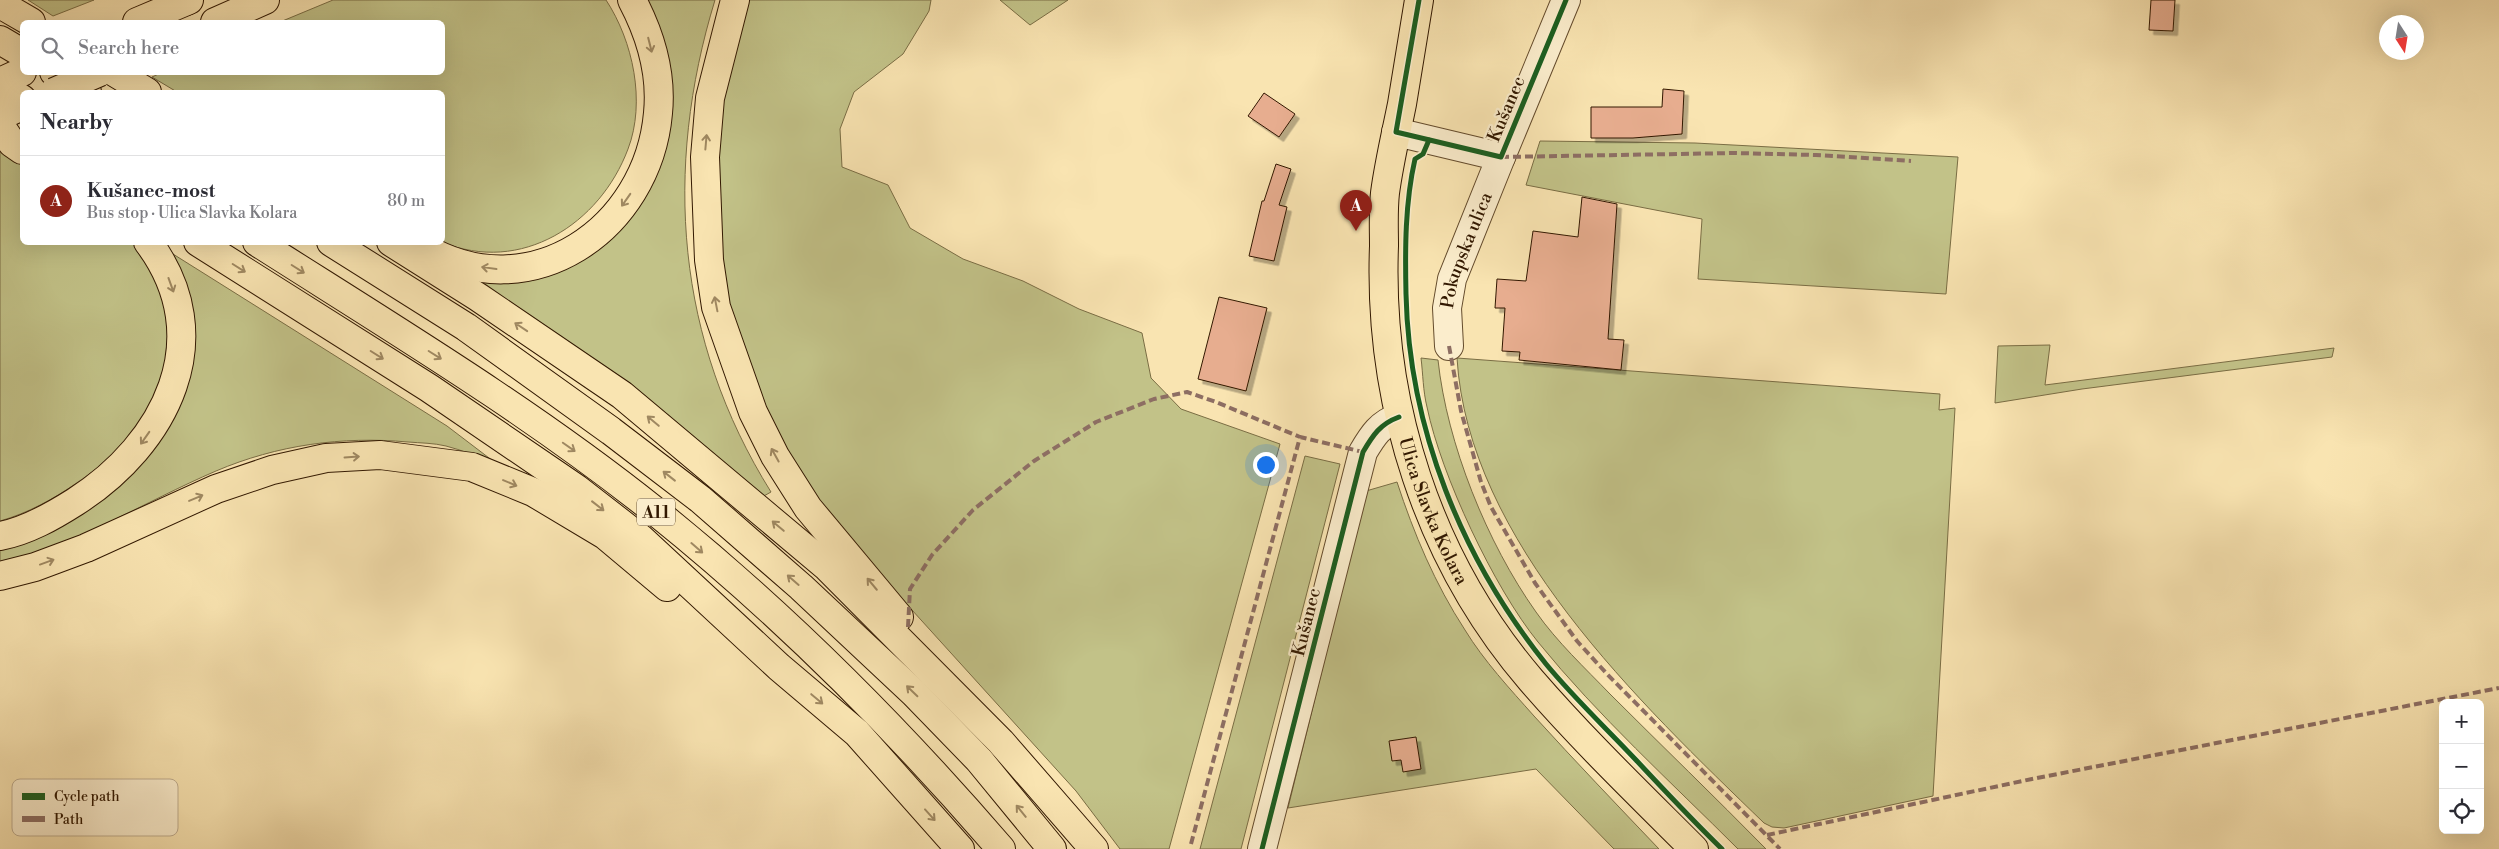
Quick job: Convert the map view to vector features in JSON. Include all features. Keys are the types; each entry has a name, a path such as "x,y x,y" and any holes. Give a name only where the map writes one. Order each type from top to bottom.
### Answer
{"main road":[{"path":"142,20 188,0"},
{"path":"220,20 265,0"},
{"path":"420,245 440,258 492,270 533,267 570,253 610,224 635,187 650,152 658,113 658,74 646,27 632,0"},
{"path":"735,0 710,98 705,157 711,270 716,307 734,363 753,412 775,456 808,508 908,627 994,718 1001,742"},
{"name":"Ulica Slavka Kolara","path":"1419,0 1385,194 1383,294 1386,341 1399,417 1413,468 1429,510 1457,572 1491,626 1531,679 1694,849"},
{"path":"0,4 28,20"},
{"path":"0,40 20,52"},
{"path":"0,82 20,73"},
{"path":"59,75 84,90"},
{"path":"59,90 93,75"},
{"path":"119,75 144,90"},
{"path":"0,86 20,98"},
{"path":"0,116 20,107"},
{"path":"0,123 20,134"},
{"path":"0,123 12,143 20,149"},
{"path":"0,536 53,516 97,488 134,454 160,417 176,376 182,340 179,305 163,263 150,245"},
{"path":"203,245 429,388 577,489 640,538 780,667 857,733 960,849"},
{"name":"A11","path":"261,245 446,362 582,457 655,511 779,619 887,722 942,780 1001,849"},
{"name":"A11","path":"336,245 466,328 611,431 700,499 801,587 914,693 978,760 1052,849"},
{"path":"396,245 478,297 622,395 826,566 1001,742 1094,849"},
{"path":"0,576 86,548 216,489 272,470 326,458 380,455 428,460 472,466 533,492 605,535 722,633 755,656 780,667"}],"street":[{"name":"Kušanec","path":"1396,132 1501,157 1566,0"},
{"name":"Pokupska ulica","path":"1450,346 1447,308 1452,279 1501,157"},
{"name":"Kušanec","path":"1262,849 1363,452 1373,434 1386,422 1399,417"}],"green space":[{"path":"28,0 94,0 53,16"},
{"path":"333,0 606,0 623,34 634,72 636,112 628,149 615,176 598,200 578,220 554,236 528,247 500,252 472,251 445,243 445,90 174,90 152,77 156,75 445,75 445,20 285,20"},
{"path":"643,0 715,0 699,64 688,127 685,190 688,253 698,314 715,375 739,434 771,492 762,497 473,281 475,278 528,278 655,160"},
{"path":"744,0 931,0 929,11 903,54 854,92 840,129 842,167 888,185 910,228 963,259 1023,281 1079,309 1142,333 1151,378 1181,409 1280,444 1169,849 1120,849 1076,791 844,535 797,479 730,329 715,251 718,100"},
{"path":"1000,0 1068,0 1030,25"},
{"path":"1540,141 1695,143 1958,157 1946,294 1698,279 1702,219 1526,185"},
{"path":"0,150 20,159 20,245 138,245 158,281 168,319 168,338 161,379 144,421 134,435 103,464 69,488 31,510 0,521"},
{"path":"165,249 447,426 493,461 441,445 383,440 310,444 286,449 239,462 216,471 56,546 0,564 0,548 171,413"},
{"path":"2050,345 2045,385 2334,348 2332,357 2082,389 1995,403 1998,346"},
{"path":"1421,358 1438,360 1450,425 1472,492 1501,555 1536,612 1581,665 1766,849 1738,849 1585,696 1538,642 1521,619 1487,562 1471,530 1444,465 1426,401"},
{"path":"1457,358 1940,394 1939,410 1955,408 1933,796 1784,828 1772,827 1764,823 1665,725 1615,671 1568,614 1526,554 1492,491 1468,426"},
{"path":"1305,456 1340,464 1241,849 1200,849"},
{"path":"1397,482 1418,540 1435,577 1454,613 1480,653 1534,716 1659,849 1614,849 1536,769 1288,808 1366,491"}],"building":[{"path":"2151,0 2175,0 2173,31 2149,30"},
{"path":"1663,89 1684,91 1682,134 1633,138 1591,138 1591,107 1662,107"},
{"path":"1264,93 1295,114 1279,137 1248,116"},
{"path":"1276,164 1291,169 1279,205 1287,207 1274,261 1249,256 1262,201 1264,201"},
{"path":"1582,197 1617,204 1608,339 1624,340 1621,370 1519,360 1520,352 1502,351 1505,308 1495,308 1497,279 1526,281 1533,231 1578,237"},
{"path":"1219,297 1267,308 1246,391 1198,379"},
{"path":"1416,737 1421,769 1403,772 1401,760 1392,761 1389,741"}],"marked path":[{"path":"1501,157 1735,153 1816,155 1911,161"},
{"path":"1449,346 1461,411 1481,482 1491,507 1535,583 1577,641 1607,674 1780,849"},
{"path":"908,627 910,589 932,555 973,510 1034,461 1096,422 1154,399 1187,392 1300,437"},
{"path":"1191,844 1300,437 1363,452"},
{"path":"1767,835 2032,779 2499,688"}],"cycle path":[{"path":"1419,0 1396,132 1501,157 1566,0"},
{"path":"1429,140 1423,154 1415,159 1409,192 1406,226 1406,294 1409,344 1417,394 1429,443 1446,490 1466,536 1489,581 1516,623 1546,664 1579,701 1722,849"},
{"path":"1262,849 1363,452 1378,431 1387,423 1399,417"}],"place":[{"name":"Kušanec-most","path":"1356,231"}]}
